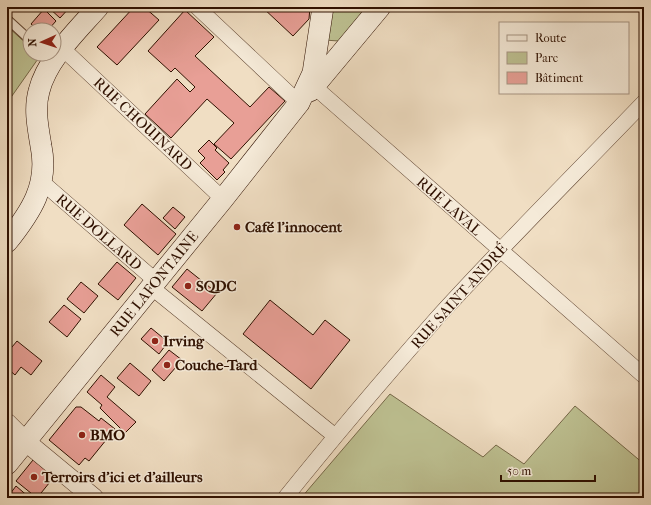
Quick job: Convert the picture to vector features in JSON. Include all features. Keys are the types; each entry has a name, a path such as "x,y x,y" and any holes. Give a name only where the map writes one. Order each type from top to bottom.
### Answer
{"main road":[{"path":"62,46 98,7"},
{"path":"312,84 318,51 323,7"},
{"name":"RUE LAFONTAINE","path":"7,464 223,199 299,103 312,84 380,7"},
{"path":"7,242 29,214 36,201 42,182 43,156 37,106 39,91 51,62"}],"street":[{"path":"197,7 299,103"},
{"name":"RUE CHOUINARD","path":"62,62 223,199"},
{"name":"RUE LAVAL","path":"312,84 644,376"},
{"name":"RUE SAINT-ANDRÉ","path":"285,498 335,436 438,318 500,250 644,102"},
{"name":"RUE DOLLARD","path":"42,182 154,284 335,436"},
{"path":"7,423 25,442 94,498"}],"lane":[{"path":"7,19 22,33"}],"green space":[{"path":"329,7 372,7 339,41 324,40"},
{"path":"7,26 22,40 22,62 36,62 7,103"},
{"path":"390,394 483,457 496,445 524,464 575,406 644,464 644,498 301,498"}],"building":[{"path":"70,7 60,18 49,8"},
{"path":"134,7 144,7 159,20 117,65 97,47"},
{"path":"262,7 310,7 309,19 293,36"},
{"path":"44,9 56,21 55,22 33,22"},
{"path":"185,10 214,37 195,56 250,107 269,87 285,101 231,159 214,144 234,123 207,99 171,138 145,114 177,79 190,92 195,87 175,68 171,72 148,51"},
{"path":"209,140 217,148 215,150 229,163 223,170 225,172 217,180 200,163 205,158 198,151"},
{"path":"142,204 176,234 158,255 124,225"},
{"path":"173,207 185,217 175,229 163,218"},
{"path":"117,262 136,278 118,300 98,284"},
{"path":"187,269 217,293 202,311 172,287"},
{"path":"81,282 98,296 84,313 67,299"},
{"path":"270,300 313,335 325,320 350,340 311,389 243,334"},
{"path":"64,305 81,319 67,337 49,322"},
{"name":"Irving","path":"151,328 168,342 159,354 141,339"},
{"path":"17,341 42,361 31,375 21,367 15,375 7,368 7,353"},
{"name":"Couche-Tard","path":"169,350 182,360 164,381 152,370"},
{"path":"130,363 151,381 139,396 117,378"},
{"path":"101,375 115,387 107,397 136,422 125,433 100,408 102,405 87,392"},
{"name":"BMO","path":"76,407 81,407 99,421 101,418 115,429 89,461 85,458 79,465 49,440"},
{"path":"33,460 54,477 37,498 16,481"},
{"path":"16,486 30,498 7,498"}],"place":[{"name":"Café l'innocent","path":"237,227"},
{"name":"SQDC","path":"188,286"},
{"name":"Irving","path":"155,341"},
{"name":"Couche-Tard","path":"167,365"},
{"name":"BMO","path":"82,435"},
{"name":"Terroirs d'ici et d'ailleurs","path":"34,477"}]}
